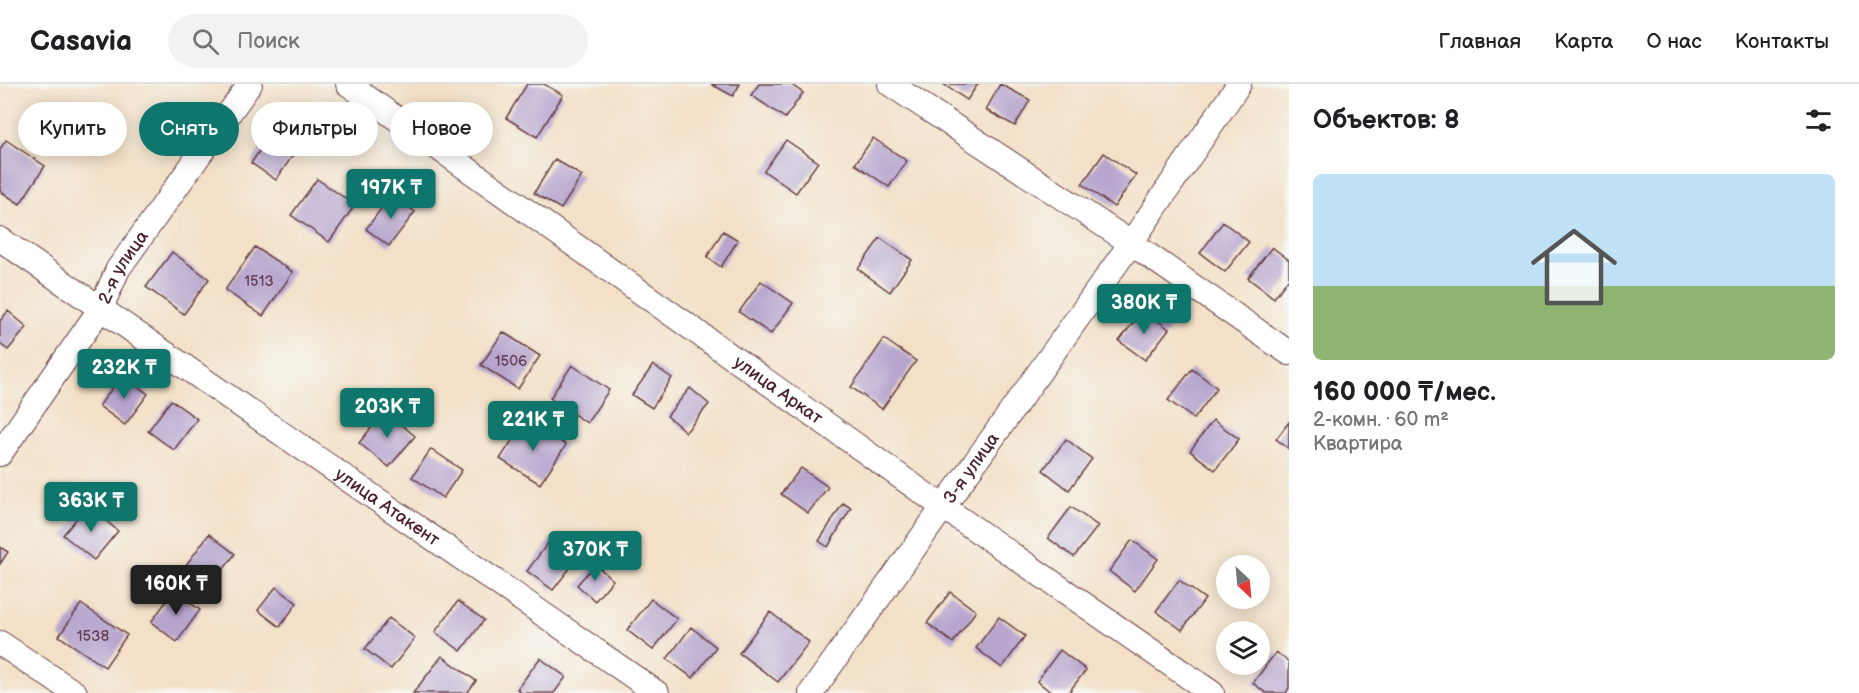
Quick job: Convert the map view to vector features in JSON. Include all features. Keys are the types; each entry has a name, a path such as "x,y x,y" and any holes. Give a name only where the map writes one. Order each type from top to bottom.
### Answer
{"street":[{"name":"2-я улица","path":"0,454 101,308 118,269 250,84"},
{"name":"улица Аркат","path":"348,84 943,507 1212,693"},
{"path":"890,84 1131,243 1289,353"},
{"name":"3-я улица","path":"811,693 1131,243 1239,84"},
{"name":"улица Атакент","path":"0,239 657,693"},
{"path":"0,643 75,693"}],"building":[{"path":"527,84 544,84 563,95 537,137 506,118"},
{"path":"711,84 740,84 733,96"},
{"path":"759,84 790,84 803,93 785,118 751,95"},
{"path":"943,84 978,84 967,100"},
{"path":"1000,84 1030,100 1015,126 986,110"},
{"path":"873,138 907,161 889,187 855,164"},
{"path":"6,140 18,148 18,156 30,156 45,166 20,204 0,191 0,149"},
{"path":"786,140 818,162 796,193 764,171"},
{"path":"1104,153 1136,175 1114,207 1082,184"},
{"path":"256,156 292,156 276,180 251,163"},
{"path":"555,159 582,176 561,209 534,193"},
{"path":"317,179 355,205 329,242 291,215"},
{"path":"392,194 415,212 389,246 366,229"},
{"path":"1223,222 1249,242 1225,272 1200,253"},
{"path":"723,231 738,240 721,267 707,257"},
{"path":"880,238 912,260 890,292 858,269"},
{"path":"255,247 293,272 263,316 225,290"},
{"path":"1272,247 1289,260 1289,278 1274,298 1248,278"},
{"path":"172,252 209,279 184,314 146,287"},
{"path":"761,281 793,303 771,334 739,312"},
{"path":"1143,310 1169,329 1145,360 1119,341"},
{"path":"8,311 27,327 8,350 0,344 0,321"},
{"path":"503,332 540,356 518,389 481,365"},
{"path":"884,339 916,361 882,409 851,387"},
{"path":"572,365 609,390 587,423 550,398"},
{"path":"653,365 672,378 652,408 632,395"},
{"path":"1192,369 1217,388 1194,419 1168,400"},
{"path":"122,375 148,394 125,425 99,406"},
{"path":"690,388 709,404 686,432 667,416"},
{"path":"171,400 197,419 174,450 148,431"},
{"path":"385,411 415,436 389,467 359,443"},
{"path":"526,419 566,445 540,484 500,459"},
{"path":"1213,420 1239,439 1215,470 1190,451"},
{"path":"1289,422 1289,449 1276,439"},
{"path":"1066,439 1092,459 1069,490 1043,470"},
{"path":"431,449 462,470 443,498 412,477"},
{"path":"801,468 828,487 808,513 781,494"},
{"path":"843,503 851,508 828,547 819,541"},
{"path":"88,505 118,531 94,560 63,535"},
{"path":"1071,507 1098,526 1074,557 1048,538"},
{"path":"209,534 235,554 212,585 186,565"},
{"path":"551,539 577,559 553,590 527,571"},
{"path":"1132,540 1158,559 1135,591 1109,571"},
{"path":"0,547 8,552 0,564"},
{"path":"595,564 613,580 595,601 577,585"},
{"path":"1179,580 1205,599 1182,630 1156,611"},
{"path":"276,587 297,603 280,627 258,610"},
{"path":"174,591 200,610 177,642 151,622"},
{"path":"950,592 976,611 953,643 927,623"},
{"path":"651,599 677,619 653,650 627,630"},
{"path":"458,601 484,620 461,651 435,632"},
{"path":"81,604 127,635 105,667 59,636"},
{"path":"770,612 809,642 778,682 739,653"},
{"path":"999,617 1025,636 1002,668 976,648"},
{"path":"389,618 415,638 391,669 365,649"},
{"path":"691,627 716,647 693,678 667,659"},
{"path":"1060,650 1086,670 1068,693 1052,693 1037,681"},
{"path":"1276,652 1289,662 1289,688 1286,693 1266,693 1253,683 1259,675 1270,675 1270,660"},
{"path":"442,656 476,681 467,693 413,693"},
{"path":"540,658 566,677 554,693 522,693 517,689"}]}
